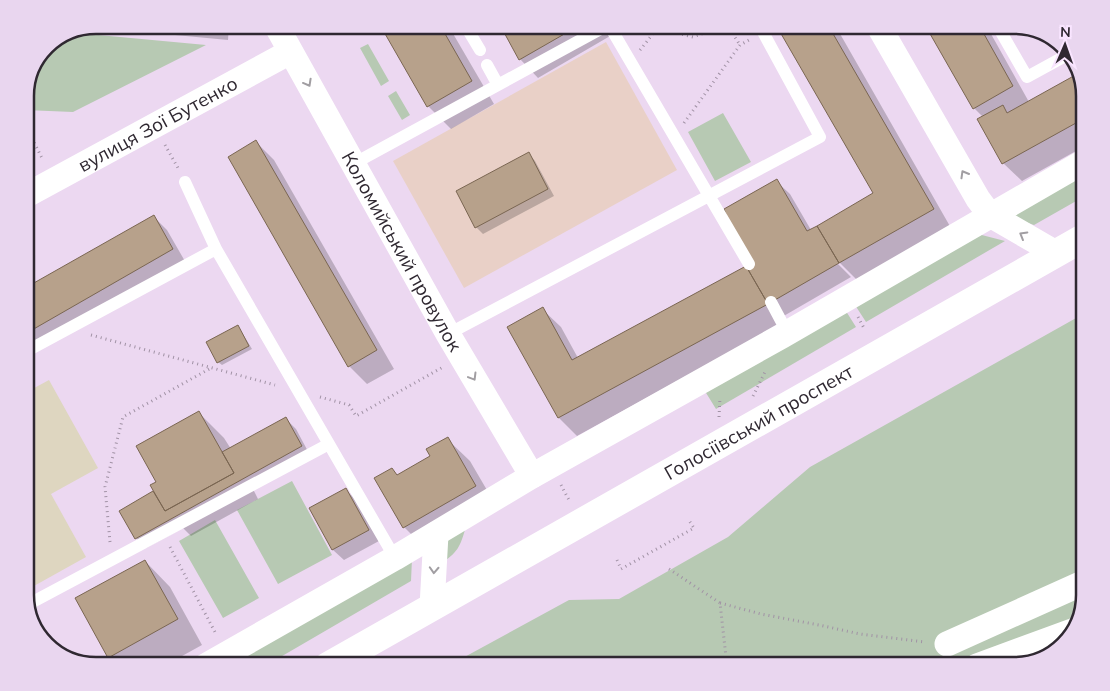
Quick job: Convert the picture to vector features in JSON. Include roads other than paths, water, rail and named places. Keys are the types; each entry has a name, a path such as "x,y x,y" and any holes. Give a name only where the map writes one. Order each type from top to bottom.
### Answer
{"highway":[{"name":"Голосіївський проспект","path":"344,657 1076,242"}],"street":[{"name":"Коломийський провулок","path":"281,34 448,334 532,476"},
{"path":"883,34 978,199 990,215 1056,254"},
{"name":"вулиця Зої Бутенко","path":"34,191 290,52"},
{"path":"220,657 395,558 532,476 1076,166"},
{"path":"432,607 436,534"},
{"path":"947,644 1076,586"},
{"path":"1002,657 1061,635"}],"lane":[{"path":"470,34 480,50"},
{"path":"353,164 592,34"},
{"path":"614,34 748,264"},
{"path":"448,334 820,137 764,34"},
{"path":"1002,34 1027,77 1040,70"},
{"path":"487,65 498,85"},
{"path":"185,182 216,249 300,391 395,558"},
{"path":"34,347 216,249"},
{"path":"770,302 787,332"},
{"path":"34,601 329,444"}]}
